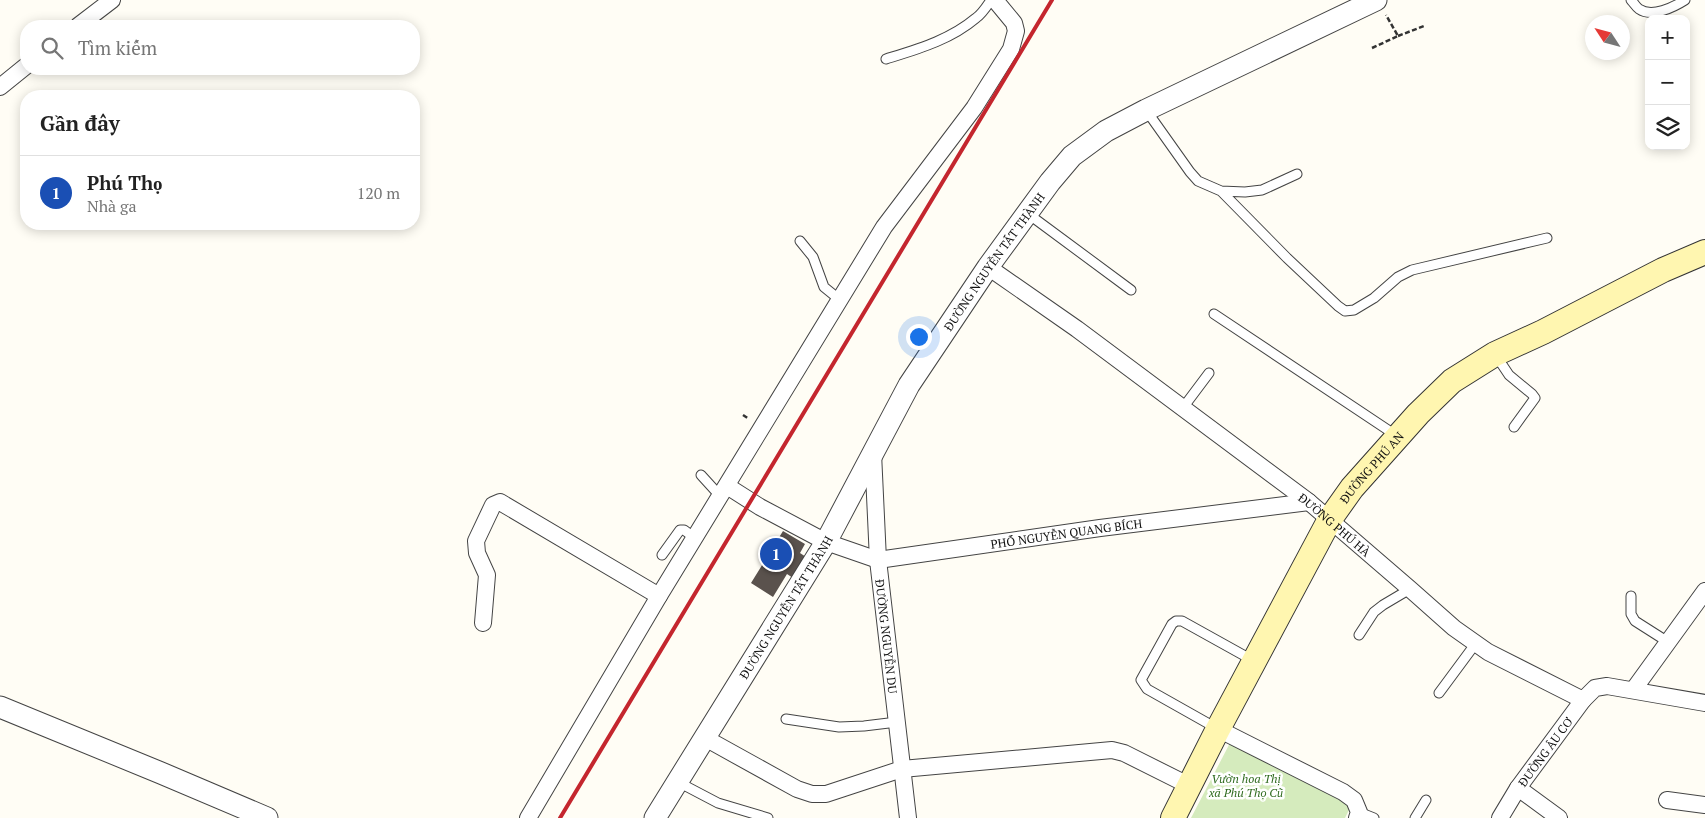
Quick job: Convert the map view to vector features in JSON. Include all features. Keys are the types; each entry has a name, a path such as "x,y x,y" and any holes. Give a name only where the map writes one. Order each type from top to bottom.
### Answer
{"main road":[{"name":"ĐƯỜNG PHÚ AN","path":"1173,818 1218,729 1330,519 1352,488 1398,436 1452,381 1494,354 1543,332 1663,270 1705,252"}],"street":[{"path":"86,20 112,0"},
{"path":"528,818 659,596 888,222 974,108 1011,48 1016,31 1014,23 993,0"},
{"name":"ĐƯỜNG NGUYỄN TẤT THÀNH","path":"655,818 826,542 909,385 988,267 1050,182 1072,156 1106,131 1146,110 1379,4"},
{"path":"0,87 20,71"},
{"name":"ĐƯỜNG PHÚ HÀ","path":"988,267 1077,330 1309,502 1454,628 1488,652 1582,700"},
{"name":"ĐƯỜNG NGUYỄN DU","path":"873,453 878,560 908,818"},
{"name":"PHỐ NGUYỄN QUANG BÍCH","path":"724,492 760,507 826,542 878,560 1100,528 1309,502"},
{"path":"484,623 487,575 477,553 476,541 493,505 500,502 659,596"},
{"path":"1634,689 1705,591"},
{"path":"1582,700 1595,688 1607,686 1634,689 1705,703"},
{"name":"ĐƯỜNG ÂU CƠ","path":"1558,818 1518,788 1582,700"},
{"path":"0,707 267,818"},
{"path":"1218,729 1343,792 1354,800 1363,816"},
{"path":"705,738 797,789 812,794 826,794 902,769 1112,750 1124,753 1190,786"},
{"path":"1500,818 1518,788"},
{"path":"1667,800 1705,805"}],"lane":[{"path":"886,59 924,47 947,37 977,18 993,0"},
{"path":"1631,0 1640,10 1652,13 1675,6 1685,0"},
{"path":"1146,110 1198,181 1221,191 1245,192 1262,190 1298,174"},
{"path":"1221,191 1287,258 1345,311 1354,310 1374,298 1398,276 1412,270 1547,238"},
{"path":"1027,213 1131,290"},
{"path":"800,241 813,256 824,287 840,300"},
{"path":"1214,314 1398,436"},
{"path":"1494,354 1509,375 1535,398 1514,427"},
{"path":"1182,409 1209,373"},
{"path":"701,475 724,492"},
{"path":"662,555 680,530 684,530 695,538"},
{"path":"1360,635 1374,612 1410,589"},
{"path":"1632,596 1631,614 1636,621 1668,642"},
{"path":"1218,729 1147,689 1141,680 1172,624 1176,621 1182,621 1254,661"},
{"path":"1439,693 1476,643"},
{"path":"786,719 840,727 897,722"},
{"path":"678,782 718,803 768,818"},
{"path":"1415,818 1426,800"}],"path":[{"path":"1379,4 1398,36"},
{"path":"1372,48 1424,26"}],"green space":[{"name":"Vườn hoa Thị xã Phú Thọ Cũ","path":"1231,741 1352,804 1345,818 1191,818"}],"building":[{"path":"783,531 805,544 800,553 806,557 793,578 787,574 773,597 751,583"}],"railway":[{"path":"560,818 1052,0"}],"place":[{"name":"Phú Thọ","path":"776,554"}]}
